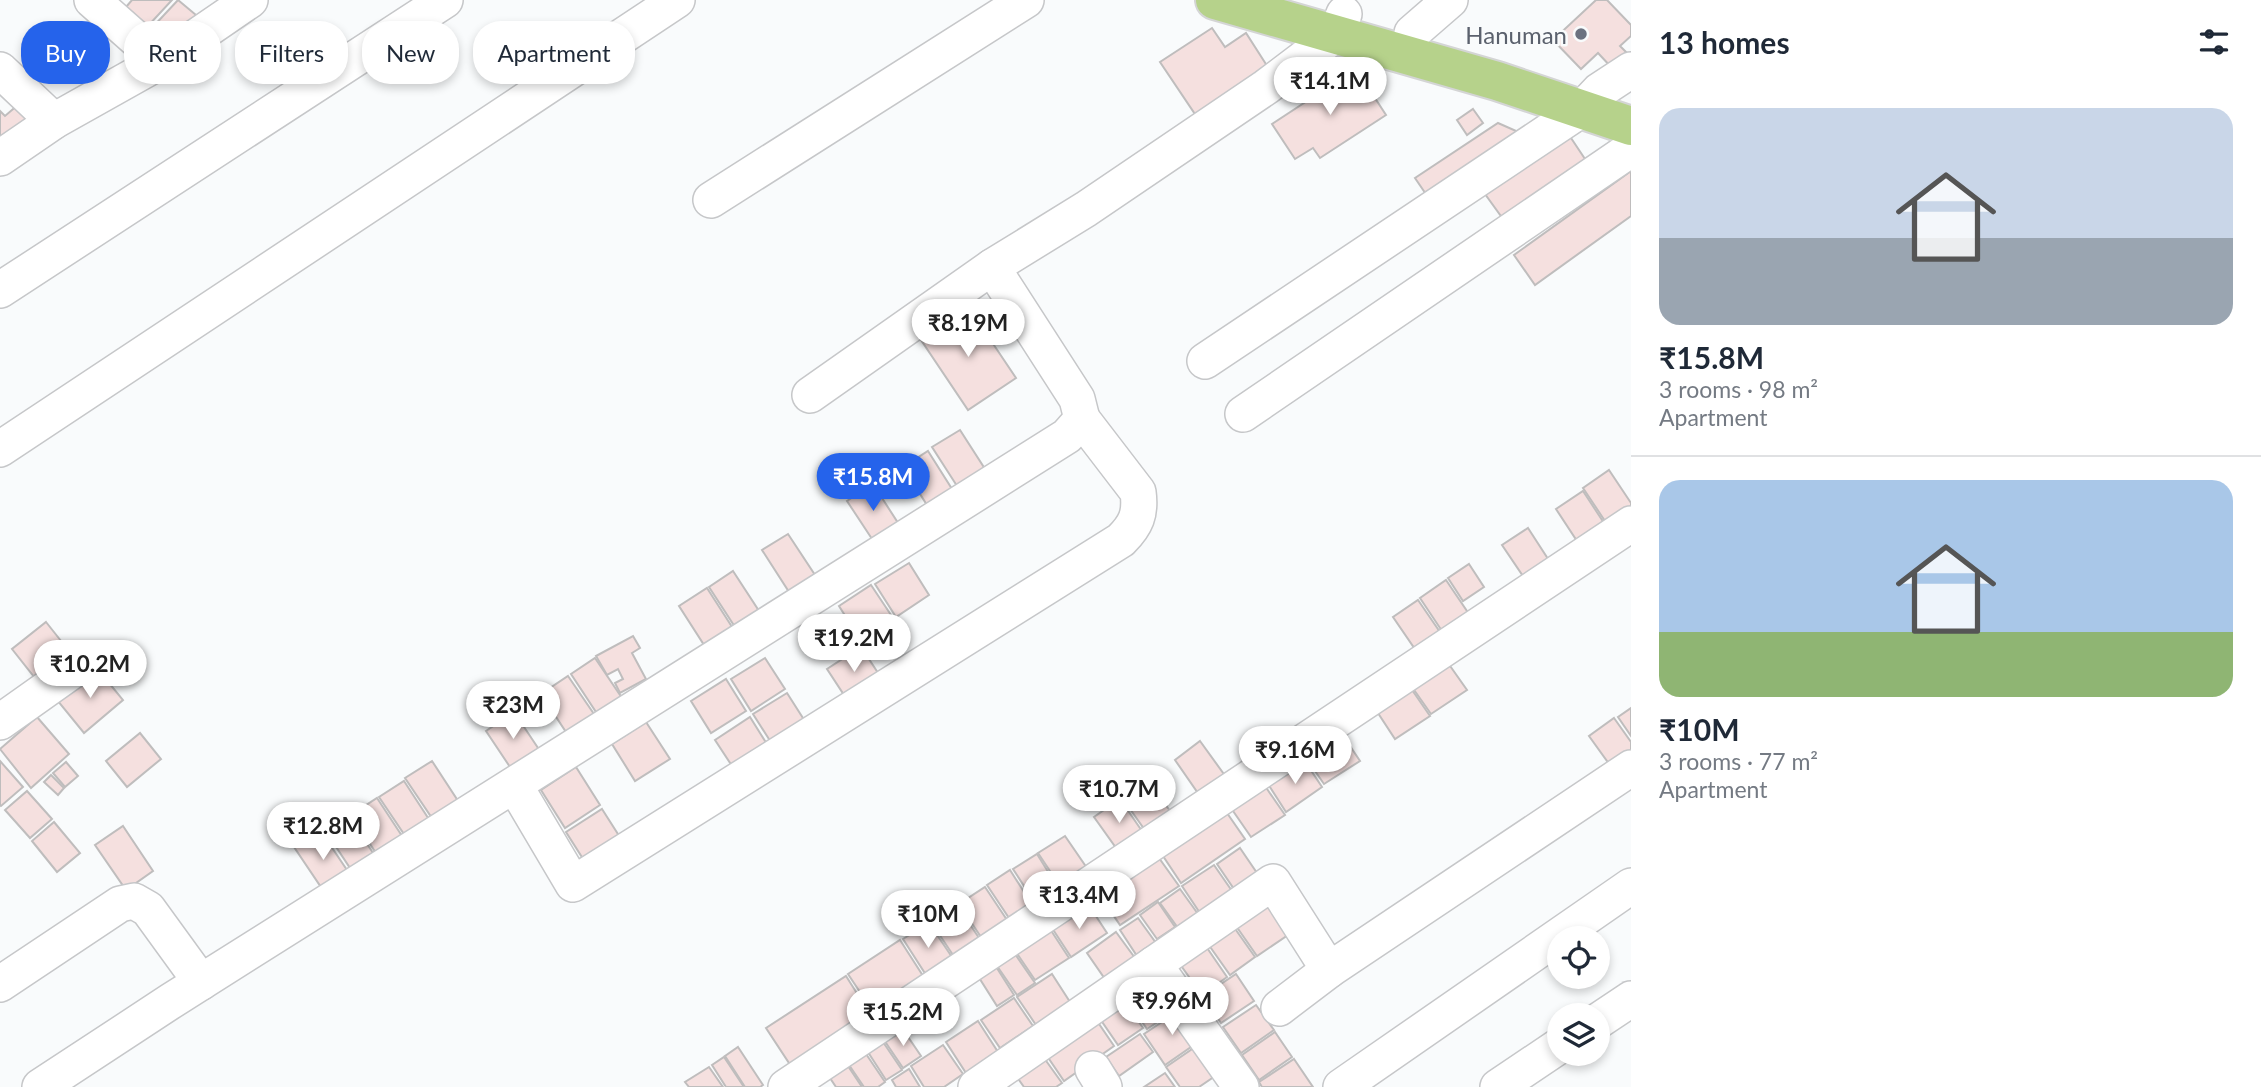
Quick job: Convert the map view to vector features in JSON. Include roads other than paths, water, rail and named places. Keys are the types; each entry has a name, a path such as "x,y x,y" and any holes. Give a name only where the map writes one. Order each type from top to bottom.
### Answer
{"main road":[{"path":"1215,0 1340,24 1412,33 1604,101 1631,125"},
{"path":"1298,0 1340,24 1497,81 1604,101"}],"street":[{"path":"92,0 124,28"},
{"path":"219,21 250,0"},
{"path":"0,290 445,0"},
{"path":"0,449 677,0"},
{"path":"711,200 1026,0"},
{"path":"1412,33 1450,0"},
{"path":"810,395 992,267 1086,209 1266,87 1340,24"},
{"path":"0,70 54,121"},
{"path":"1205,361 1604,101 1631,70"},
{"path":"0,158 54,121 124,82"},
{"path":"1243,414 1631,149"},
{"path":"515,786 573,884 1121,540 1136,525 1140,507 1138,492 1082,419 1077,399 992,267"},
{"path":"40,1087 201,982 1067,436 1082,419"},
{"path":"786,1087 1631,524"},
{"path":"0,722 86,661"},
{"path":"1279,1008 1329,970 1631,768"},
{"path":"976,1087 1273,882 1329,970"},
{"path":"1341,1087 1631,886"},
{"path":"0,984 120,904 134,901 148,909 201,982"},
{"path":"1154,964 1241,1087"},
{"path":"1610,1013 1631,999"},
{"path":"1498,1087 1547,1054"}],"place":[{"name":"Hanuman","path":"1581,34"}]}
